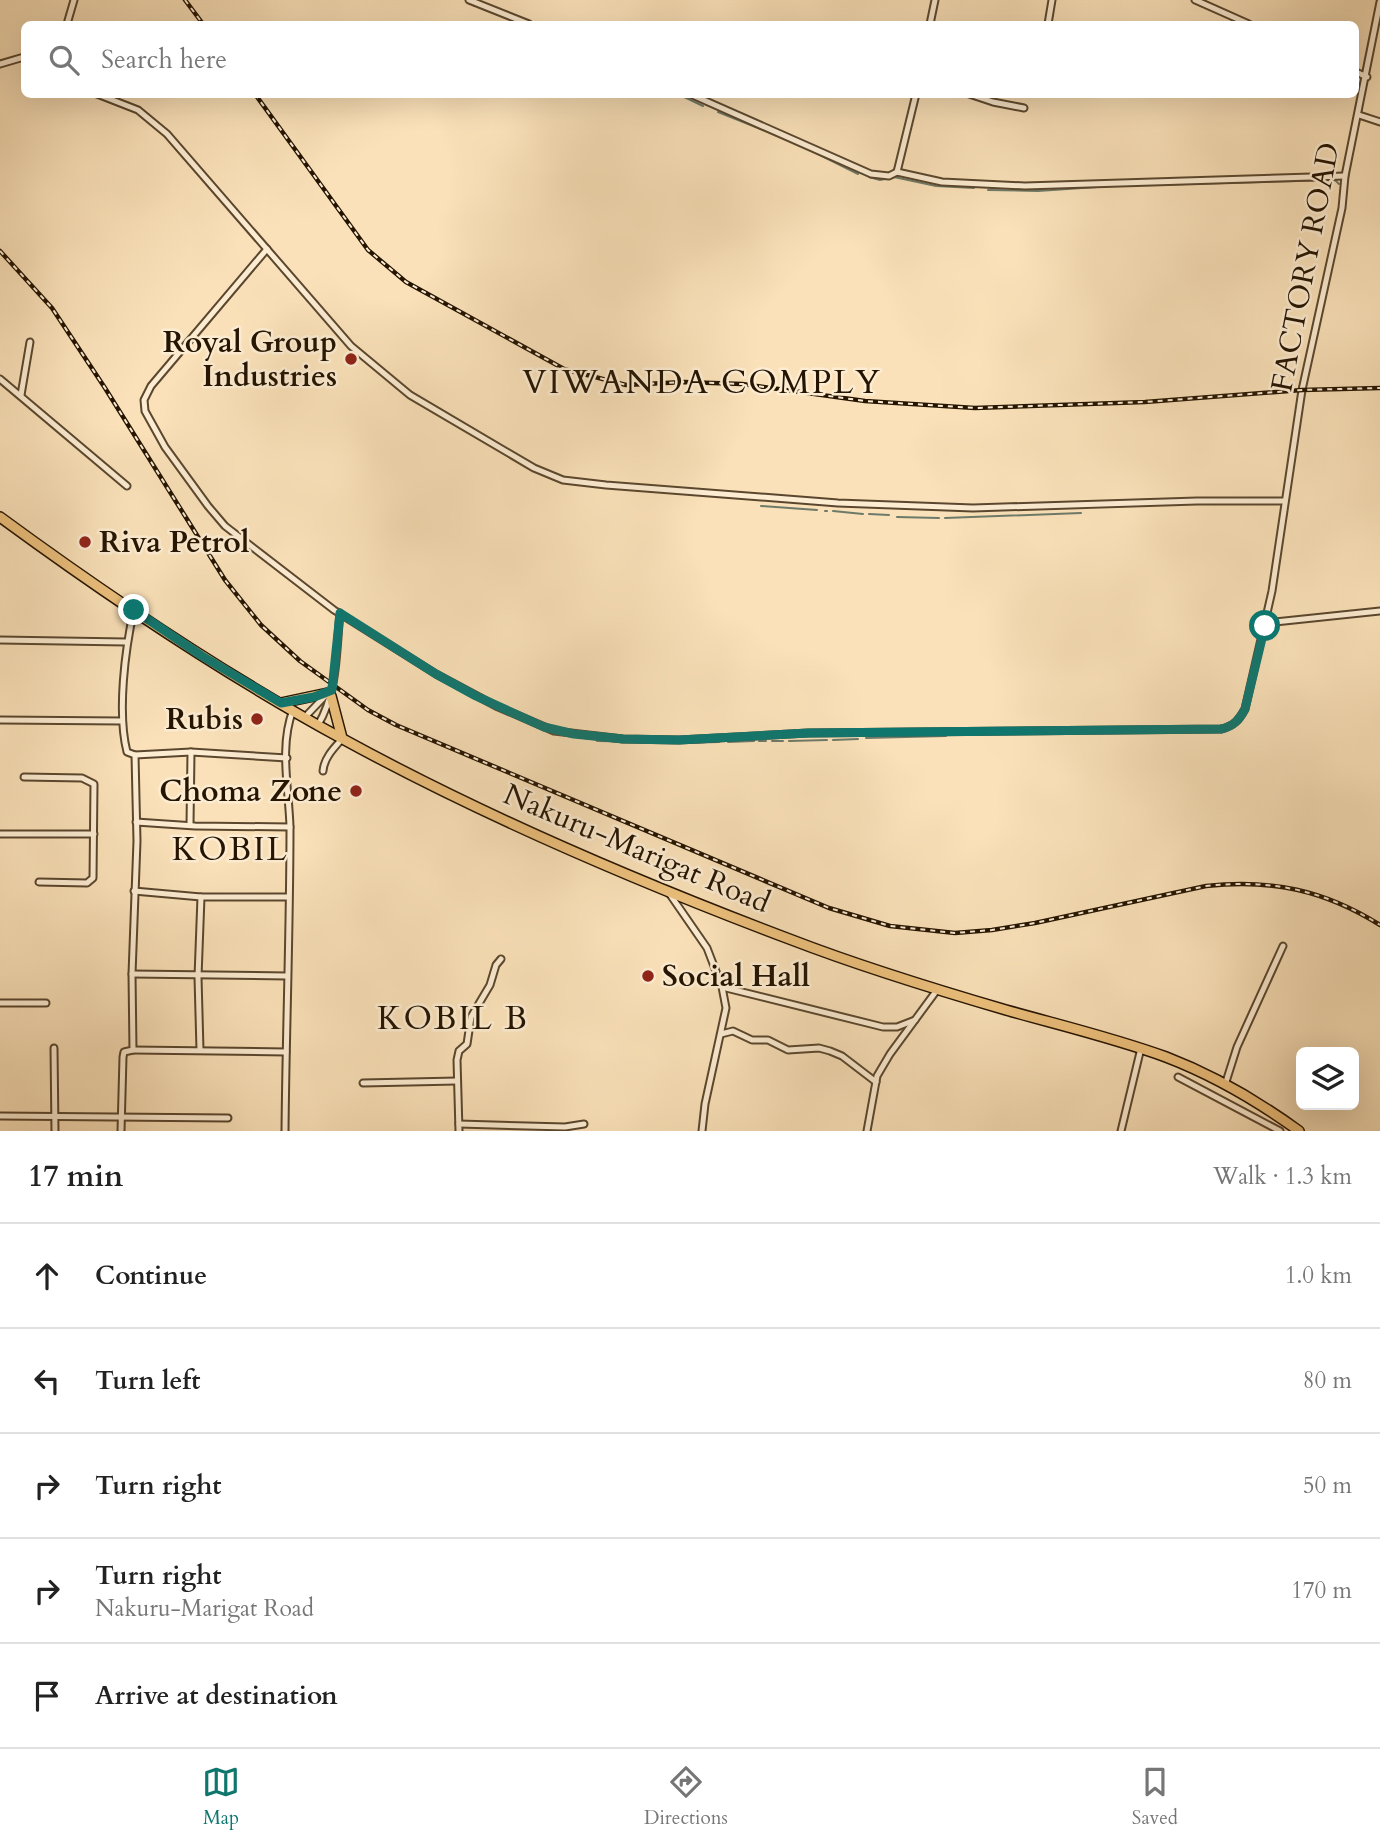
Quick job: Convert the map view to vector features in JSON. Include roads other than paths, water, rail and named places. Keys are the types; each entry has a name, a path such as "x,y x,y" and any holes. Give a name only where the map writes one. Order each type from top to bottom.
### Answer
{"main road":[{"name":"Nakuru-Marigat Road","path":"0,517 76,572 202,656 304,718 491,813 667,891 804,945 937,990 1171,1059 1250,1099 1299,1131"},
{"path":"281,703 330,693 342,739"}],"street":[{"path":"68,21 74,0"},
{"path":"469,0 522,21"},
{"path":"931,21 935,0"},
{"path":"1048,21 1052,0"},
{"path":"1195,0 1243,21"},
{"name":"FACTORY ROAD","path":"267,249 159,375 146,395 144,409 165,447 225,526 340,613 448,681 544,727 583,735 679,740 808,733 1221,729 1240,720 1245,709 1265,626 1302,390 1342,208 1345,176 1380,2"},
{"path":"0,64 21,58"},
{"path":"1359,73 1367,77"},
{"path":"107,98 138,110 161,128 351,346 410,394 534,468 563,480 838,503 973,508 1284,501"},
{"path":"699,98 871,174 888,176 897,172 942,182 1026,186 1345,176"},
{"path":"897,172 915,98"},
{"path":"981,98 1024,108"},
{"path":"1359,115 1380,122"},
{"path":"21,395 30,341"},
{"path":"0,379 127,486"},
{"path":"134,610 127,642 122,721 127,752 135,755 191,752 287,758"},
{"path":"1265,626 1275,622 1380,611"},
{"path":"318,725 330,693 340,613"},
{"path":"0,640 127,642"},
{"path":"304,718 330,693"},
{"path":"285,1131 289,827 287,758 293,710"},
{"path":"0,720 122,721"},
{"path":"323,771 324,764 342,739"},
{"path":"190,825 191,752"},
{"path":"133,1049 135,755"},
{"path":"24,776 88,779 94,784 94,874 91,881 39,882"},
{"path":"136,822 289,827"},
{"path":"0,834 94,834"},
{"path":"134,891 201,897 288,897"},
{"path":"667,891 707,948 722,987 726,1008 705,1104 702,1131"},
{"path":"200,1050 198,976 201,897"},
{"path":"1225,1085 1237,1047 1283,946"},
{"path":"459,1131 459,1051 469,1040 471,1017 490,985 496,965 501,959"},
{"path":"132,974 287,976"},
{"path":"722,987 883,1027 897,1027 915,1020"},
{"path":"867,1131 876,1082 890,1054 937,990"},
{"path":"0,1003 46,1003"},
{"path":"721,1034 733,1031 751,1040 768,1040 788,1049 819,1048 830,1051 842,1056 876,1082"},
{"path":"54,1048 55,1131"},
{"path":"1121,1131 1141,1048"},
{"path":"121,1131 124,1052 133,1049 286,1052"},
{"path":"1178,1077 1280,1131"},
{"path":"363,1083 457,1081"},
{"path":"0,1115 229,1118"},
{"path":"459,1124 565,1127 584,1124"}],"waterway":[{"path":"483,9 514,21"},
{"path":"686,98 703,106"},
{"path":"718,112 800,145 858,174"},
{"path":"869,177 880,180 894,177 936,186 974,188"},
{"path":"988,190 1038,191 1112,186 1335,180 1339,184"},
{"path":"761,506 817,510"},
{"path":"833,511 863,514"},
{"path":"945,518 1081,513"},
{"path":"869,514 889,515"},
{"path":"897,517 939,518"},
{"path":"866,738 946,736"},
{"path":"833,740 858,739"},
{"path":"789,741 827,740"},
{"path":"597,741 664,742"},
{"path":"728,742 754,741"},
{"path":"759,741 766,741"},
{"path":"772,741 783,741"},
{"path":"681,743 719,742"}],"railway":[{"path":"185,0 201,21"},
{"path":"258,98 368,250 406,282 564,369 626,385 684,382 742,384 865,401 975,408 1145,402 1302,390 1380,388"},
{"path":"0,251 52,308 225,580 261,625 300,661 368,710 396,725 829,908 890,926 955,933 992,930 1206,886 1230,884 1275,886 1318,895 1380,925"}],"place":[{"name":"Royal Group Industries","path":"351,359"},
{"name":"Riva Petrol","path":"85,542"},
{"name":"Rubis","path":"257,719"},
{"name":"Choma Zone","path":"356,791"},
{"name":"Social Hall","path":"648,976"}],"district":[{"name":"VIWANDA COMPLY","path":"702,381"},
{"name":"KOBIL","path":"230,848"},
{"name":"KOBIL B","path":"453,1017"}]}
